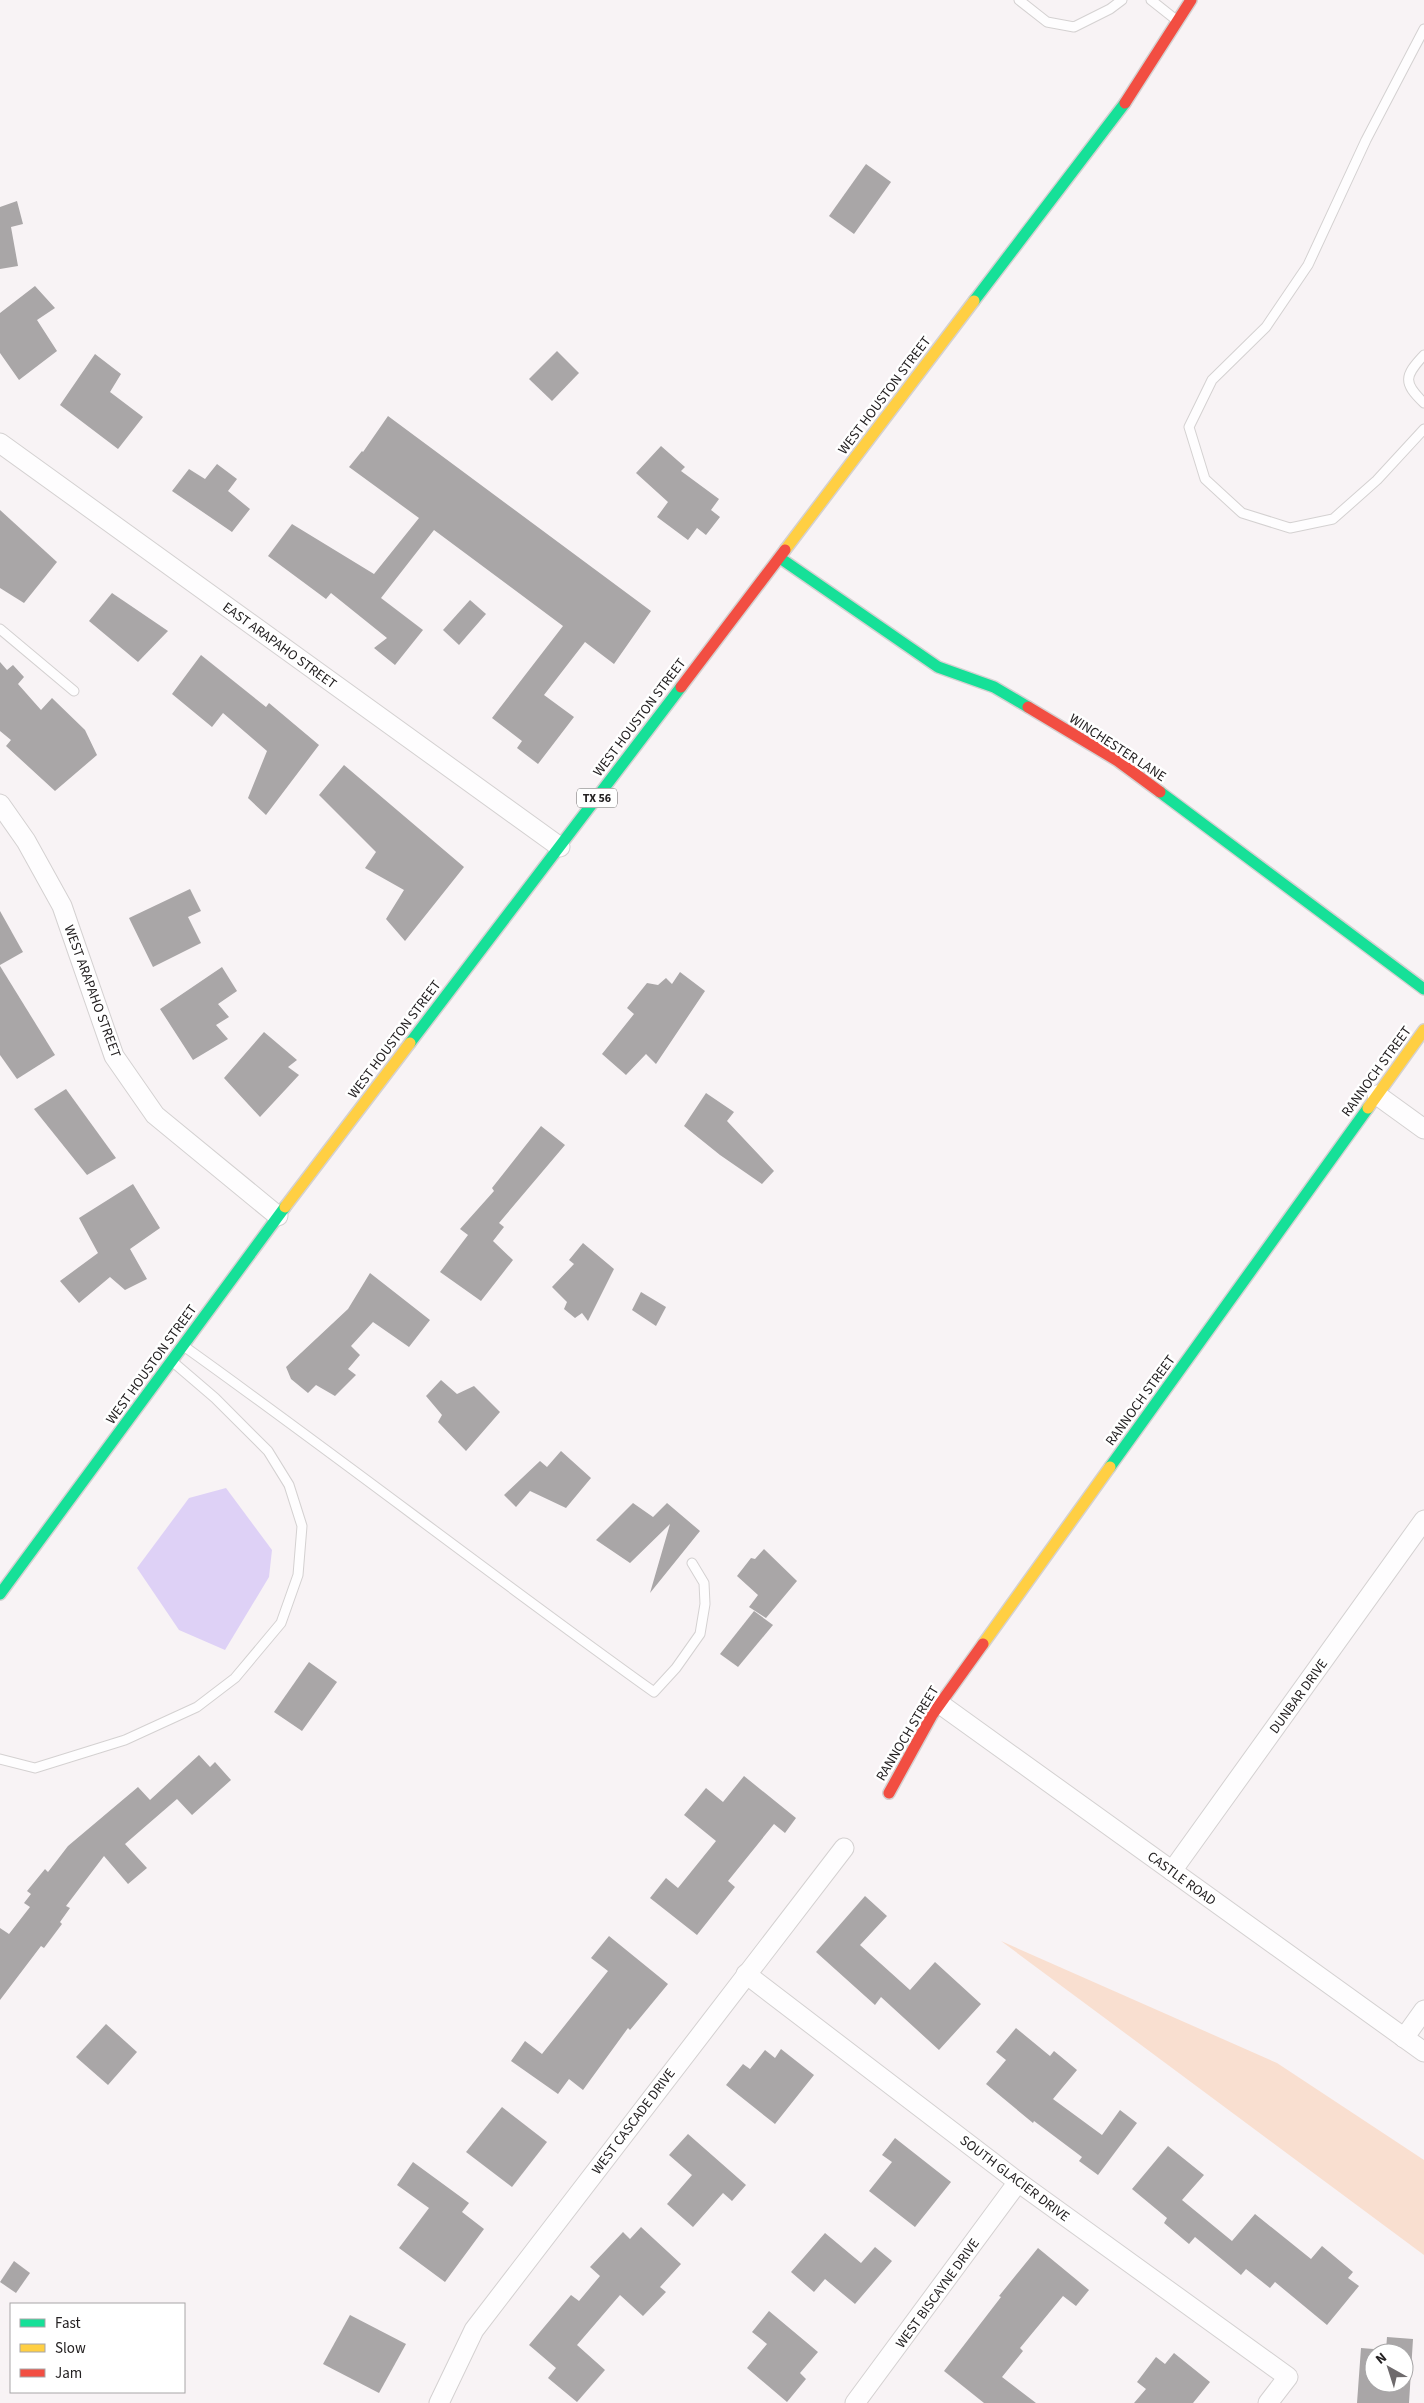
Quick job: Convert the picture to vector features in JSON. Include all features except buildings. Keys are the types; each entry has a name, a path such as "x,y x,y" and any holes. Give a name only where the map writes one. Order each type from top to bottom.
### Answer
{"main road":[{"name":"WEST HOUSTON STREET","path":"0,1594 278,1216 1125,103 1191,0"},
{"name":"WINCHESTER LANE","path":"780,558 938,667 994,687 1118,761 1424,989"},
{"name":"RANNOCH STREET","path":"889,1793 940,1704 1424,1030"}],"street":[{"name":"EAST ARAPAHO STREET","path":"0,443 560,847"},
{"name":"WEST ARAPAHO STREET","path":"0,804 26,841 62,906 114,1056 155,1114 278,1216"},
{"path":"1377,1095 1424,1129"},
{"name":"DUNBAR DRIVE","path":"1172,1871 1424,1520"},
{"name":"CASTLE ROAD","path":"940,1704 1424,2052"},
{"name":"WEST CASCADE DRIVE","path":"439,2403 474,2330 844,1848"},
{"name":"SOUTH GLACIER DRIVE","path":"746,1974 1018,2182 1288,2377 1268,2403"},
{"path":"1404,2038 1424,2010"},
{"name":"WEST BISCAYNE DRIVE","path":"855,2403 1018,2182"}],"lane":[{"path":"1019,0 1047,22 1074,27 1110,9 1122,0"},
{"path":"1151,0 1177,20"},
{"path":"1424,29 1366,140 1308,265 1266,327 1212,380 1189,428 1205,479 1242,513 1290,528 1332,519 1377,480 1424,429"},
{"path":"1424,355 1411,368 1407,380 1411,391 1424,403"},
{"path":"0,629 74,692"},
{"path":"183,1345 356,1470 519,1595 654,1692 676,1668 700,1634 705,1604 704,1583 692,1563"},
{"path":"0,1759 35,1768 126,1740 197,1707 235,1678 281,1623 298,1575 302,1526 289,1485 268,1451 215,1398 172,1361"}],"shaded area":[{"path":"226,1488 272,1550 269,1577 225,1650 179,1630 137,1568 189,1498"},
{"path":"1001,1941 1277,2063 1424,2160 1424,2255"}],"traffic: fast":[{"path":"974,301 1125,103"},
{"path":"780,558 938,667 994,687 1028,707"},
{"path":"410,1043 681,687"},
{"path":"1160,792 1424,989"},
{"path":"1110,1467 1368,1108"},
{"path":"0,1594 285,1207"}],"traffic: slow":[{"path":"785,550 974,301"},
{"path":"1368,1108 1424,1030"},
{"path":"285,1207 410,1043"},
{"path":"983,1644 1110,1467"}],"traffic: jam":[{"path":"1125,103 1191,0"},
{"path":"681,687 785,550"},
{"path":"1028,707 1118,761 1160,792"},
{"path":"889,1793 932,1715 983,1644"}]}
